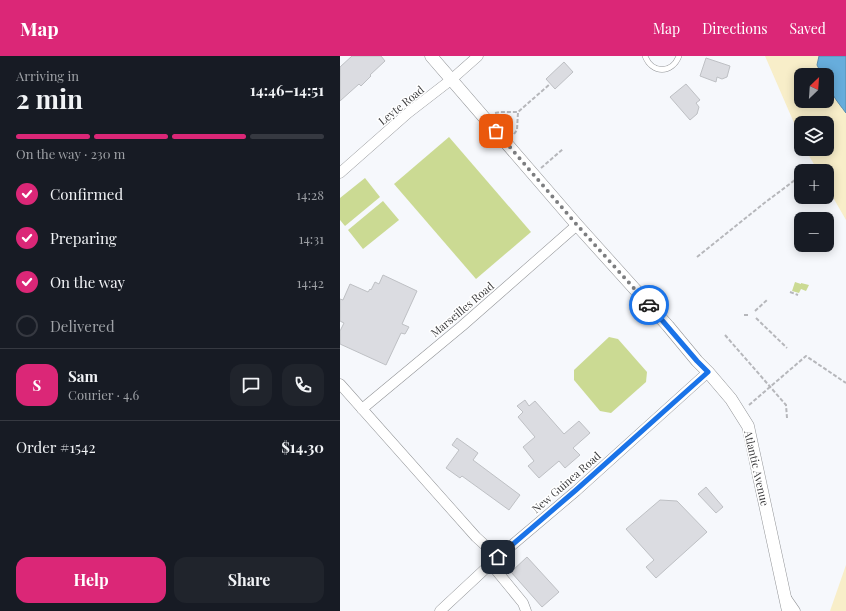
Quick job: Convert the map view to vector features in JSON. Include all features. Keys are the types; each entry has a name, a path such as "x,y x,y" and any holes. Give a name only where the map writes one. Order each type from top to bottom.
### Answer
{"street":[{"name":"Atlantic Avenue","path":"431,56 577,225 668,326 731,399 748,426 788,611"},
{"name":"Leyte Road","path":"340,173 408,113 452,79 478,56"},
{"name":"Marseilles Road","path":"362,409 462,326 577,225"},
{"name":"New Guinea Road","path":"440,611 494,560 576,490 708,372"},
{"path":"340,384 476,537 494,560 523,603 526,611"},
{"path":"784,596 795,611"}],"lane":[{"path":"645,56 647,62 652,66 663,70 673,66 679,56"}],"path":[{"path":"486,120 495,113 518,112 550,84"},
{"path":"506,143 517,130 518,112"},
{"path":"534,175 563,149"},
{"path":"697,257 794,181"},
{"path":"790,292 798,295"},
{"path":"756,311 768,299"},
{"path":"744,315 750,315"},
{"path":"756,318 787,348"},
{"path":"725,335 786,405 787,418"},
{"path":"749,405 806,356 846,383"}],"green space":[{"path":"449,137 531,232 476,279 394,184"},
{"path":"365,178 380,197 345,226 340,220 340,198"},
{"path":"383,201 399,220 363,249 348,230"},
{"path":"795,282 809,285 806,291 801,289 799,293 792,291"},
{"path":"609,337 618,339 647,372 646,382 611,413 600,411 574,380 574,370"}],"sand":[{"path":"765,56 846,56 846,220 834,199 834,164 814,164 809,156 834,156 834,116 794,116 794,123"},
{"path":"846,565 846,611 830,611"}],"water":[{"path":"819,56 846,56 846,113 834,96 834,68 818,68 817,65"}],"building":[{"path":"352,56 381,56 385,61 361,86 359,84 340,101 340,67"},
{"path":"706,58 730,66 727,77 722,79 717,77 716,82 700,76"},
{"path":"564,62 573,72 555,89 546,79"},
{"path":"686,84 700,100 696,103 699,107 697,114 690,120 670,97"},
{"path":"383,275 417,291 402,324 409,327 405,334 401,333 386,365 340,344 340,331 344,323 340,321 340,299 343,300 350,284 368,292 370,289 371,290 375,282 379,284"},
{"path":"525,400 529,406 535,401 564,434 579,421 590,433 573,448 580,455 565,468 559,461 539,478 528,466 534,461 523,447 535,437 518,417 523,412 517,406"},
{"path":"457,438 478,453 473,460 520,495 509,510 462,476 460,478 446,468 459,450 452,445"},
{"path":"706,487 723,507 716,513 698,494"},
{"path":"660,500 677,501 707,532 656,578 646,567 654,560 626,529"},
{"path":"527,557 559,592 542,607 511,572"}],"way so far":[{"path":"496,131 577,225 649,305"}],"route":[{"path":"498,557 576,490 708,372 649,305"}]}
